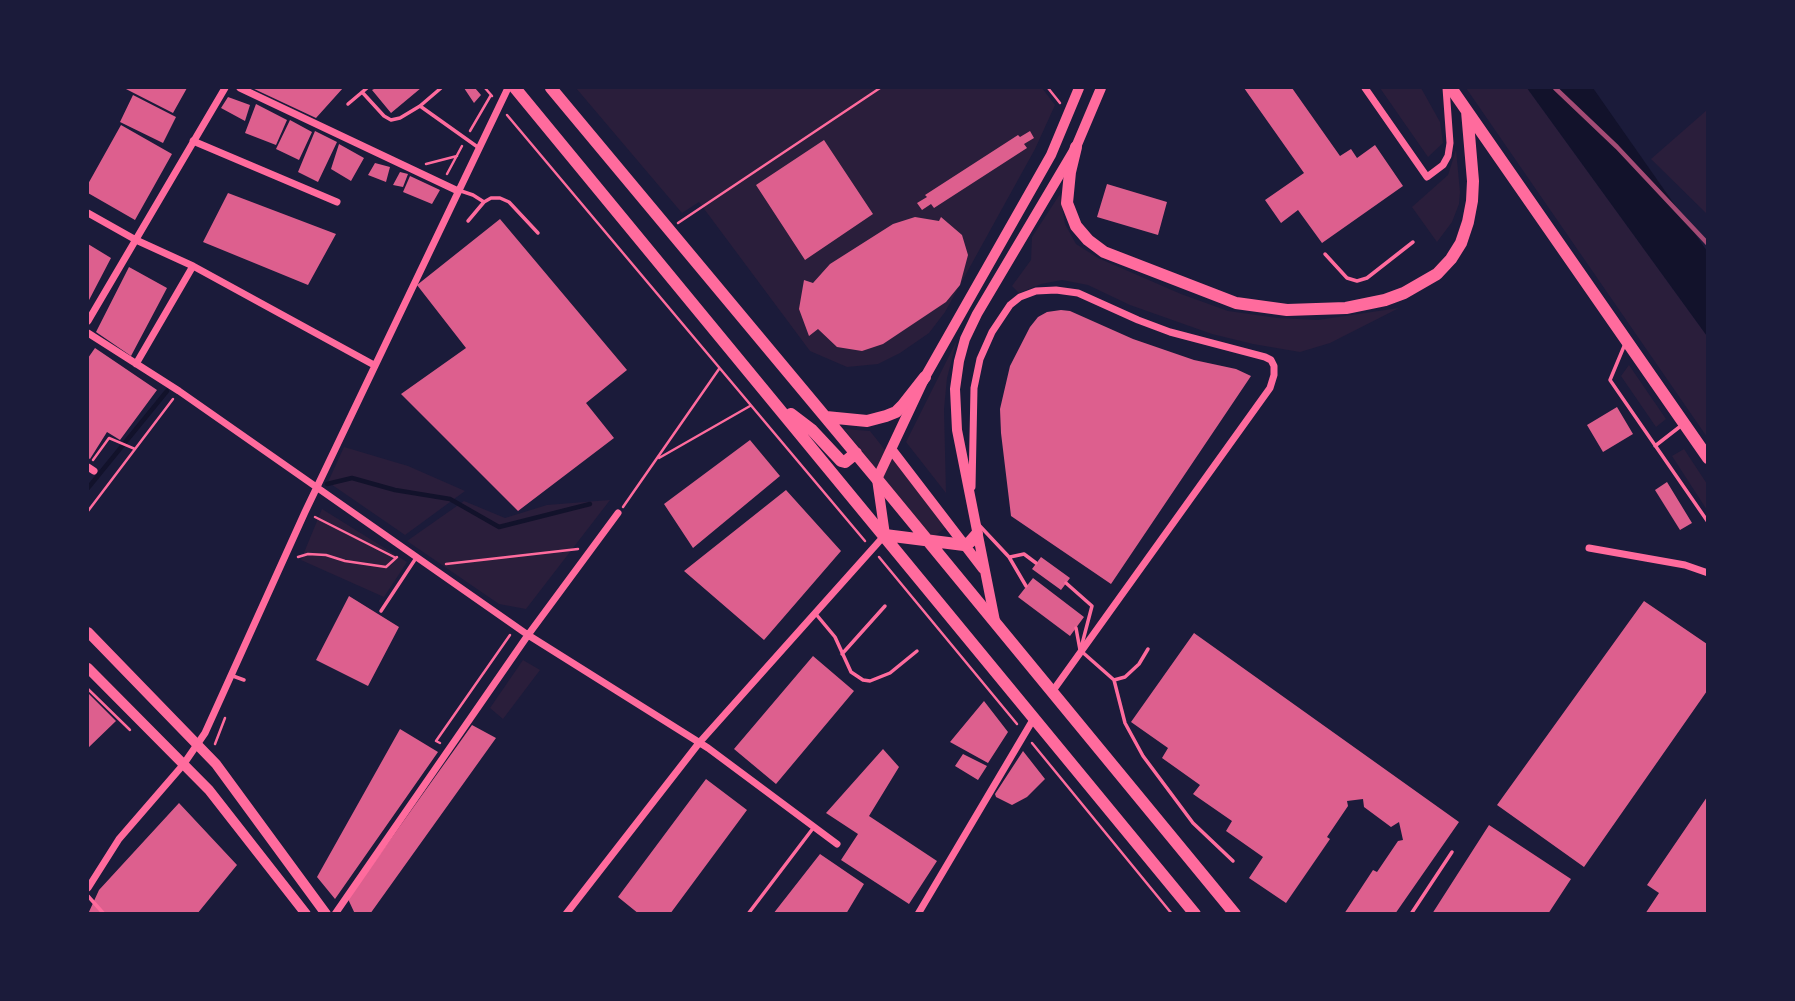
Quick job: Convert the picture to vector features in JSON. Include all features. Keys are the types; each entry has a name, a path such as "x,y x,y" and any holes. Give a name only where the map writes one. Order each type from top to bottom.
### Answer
{"main road":[{"path":"514,88 1195,914"},
{"path":"551,88 856,453 1235,914"},
{"path":"996,624 971,503 955,411 955,389 965,339 990,291 1076,147 1101,88"},
{"path":"1448,88 1707,458"},
{"path":"885,536 877,479 925,377 1051,155 1077,89"},
{"path":"1076,147 1067,203 1076,226 1104,252 1237,303 1287,310 1346,308 1404,293 1437,274 1461,243 1468,222 1473,181 1466,111"},
{"path":"826,417 867,421 896,412 925,377"},
{"path":"772,398 812,430 841,461 845,462 856,453"},
{"path":"891,449 985,572"},
{"path":"885,536 964,545 970,542 976,527"},
{"path":"88,632 216,764 326,914"},
{"path":"88,668 209,790 306,914"}],"street":[{"path":"88,321 225,88"},
{"path":"240,88 458,191"},
{"path":"88,888 119,839 183,765 208,727 304,512 508,88"},
{"path":"1365,88 1427,177 1443,164 1448,156 1448,88"},
{"path":"193,141 337,202"},
{"path":"88,213 136,240 193,266 374,365"},
{"path":"136,364 193,266"},
{"path":"971,503 974,387 980,359 992,332 1010,305 1020,297 1056,289 1078,293 1170,332 1265,357 1274,366 1270,388 1052,692"},
{"path":"88,333 179,391 528,635 699,743 837,844"},
{"path":"335,914 528,635 618,513"},
{"path":"566,914 699,743 885,536"},
{"path":"1589,548 1685,565 1707,573"},
{"path":"918,914 1034,718"},
{"path":"88,870 94,877"}],"lane":[{"path":"348,104 367,88"},
{"path":"362,92 391,120 400,118 420,106 441,88"},
{"path":"420,106 479,148"},
{"path":"458,191 473,195 484,202"},
{"path":"468,221 484,202 491,198 500,198 509,202 538,233"},
{"path":"1325,254 1347,278 1357,281 1367,278 1413,242"},
{"path":"321,337 326,329"},
{"path":"1626,342 1610,380 1707,522"},
{"path":"1655,446 1683,423"},
{"path":"976,527 1009,557 1026,586"},
{"path":"1009,557 1024,554 1036,563"},
{"path":"381,611 416,558"},
{"path":"1066,583 1093,606 1080,650"},
{"path":"842,654 885,606"},
{"path":"815,614 835,637 851,672 863,680 870,681 890,673 917,651"},
{"path":"1076,628 1080,650 1114,680 1125,723 1143,756 1193,823 1233,861"},
{"path":"1114,680 1125,677 1139,664 1148,649"},
{"path":"230,675 244,680"},
{"path":"748,914 814,827"},
{"path":"1410,914 1452,852"},
{"path":"88,896 104,914"}],"path":[{"path":"678,223 880,88"},
{"path":"1048,88 1061,105"},
{"path":"506,114 855,530"},
{"path":"410,168 457,156"},
{"path":"618,513 719,369"},
{"path":"88,511 179,391"},
{"path":"656,460 750,406"},
{"path":"90,468 109,438 134,448"},
{"path":"304,512 396,558"},
{"path":"427,566 592,548"},
{"path":"296,557 308,554 326,555 345,561 386,567 404,550"},
{"path":"449,747 436,741 515,626"},
{"path":"88,689 134,734"}],"shaded area":[{"path":"576,88 1042,88 1055,105 1035,149 945,312 929,333 878,364 847,367 810,351 699,202 682,213"},
{"path":"1380,88 1421,88 1440,122 1443,143 1428,157"},
{"path":"1466,88 1527,88 1707,336 1707,437"},
{"path":"1527,88 1593,88 1707,251 1707,336"},
{"path":"1707,110 1707,214 1651,159"},
{"path":"1456,150 1459,204 1452,222 1437,242 1412,207 1448,175"},
{"path":"1060,194 1065,224 1076,244 1098,258 1228,311 1318,320 1399,308 1330,343 1300,352 1212,334 1130,305 1088,285 1062,280 1041,284 1019,293 1012,286 1031,260 1032,237"},
{"path":"957,340 947,378 944,409 946,493 906,442"},
{"path":"1629,365 1666,419 1656,427 1621,376"},
{"path":"844,429 870,431 946,527 932,538"},
{"path":"344,447 408,466 465,491 405,535 328,482"},
{"path":"1684,449 1707,484 1707,510 1672,456"},
{"path":"610,500 526,609 499,604 407,541 464,501 505,518 547,505"},
{"path":"322,509 407,562 384,597 301,560"},
{"path":"523,660 540,670 503,719 490,708"}],"building":[{"path":"124,88 187,88 173,113"},
{"path":"252,88 343,88 316,118"},
{"path":"421,88 391,113 372,90"},
{"path":"464,88 475,88 481,95 474,103"},
{"path":"1244,88 1292,88 1340,156 1351,149 1357,158 1375,145 1403,186 1322,243 1298,210 1281,223 1265,200 1304,173"},
{"path":"133,95 176,117 163,143 120,122"},
{"path":"228,97 250,105 245,121 221,108"},
{"path":"256,104 287,120 276,145 245,133"},
{"path":"290,120 312,132 299,160 276,149"},
{"path":"121,125 172,154 135,220 88,193 88,184"},
{"path":"315,131 337,142 318,182 298,172"},
{"path":"1030,131 1034,138 1024,144 1027,148 934,208 931,204 922,210 917,203 927,197 925,195 1018,135 1020,137"},
{"path":"824,140 873,214 805,260 756,185"},
{"path":"339,144 364,158 351,181 331,169"},
{"path":"375,163 390,167 386,182 368,175"},
{"path":"400,172 408,174 403,187 393,185"},
{"path":"410,176 440,190 432,204 403,192"},
{"path":"1107,184 1167,202 1158,235 1097,217"},
{"path":"228,193 336,234 308,285 203,242"},
{"path":"915,217 939,221 941,217 962,235 968,255 960,285 946,302 883,344 862,351 837,347 818,329 809,336 799,309 804,280 813,283 830,264 893,224"},
{"path":"500,219 627,370 586,403 614,438 518,511 401,394 466,348 417,285"},
{"path":"88,244 111,258 88,302"},
{"path":"129,267 167,288 131,356 96,332"},
{"path":"1070,311 1133,339 1194,360 1236,369 1251,376 1111,584 1011,516 1000,409 1010,366 1038,317 1047,312"},
{"path":"95,348 157,390 120,440 107,432 90,459 88,358"},
{"path":"1617,407 1633,434 1603,452 1587,425"},
{"path":"750,440 780,476 693,548 664,504"},
{"path":"1667,482 1692,523 1680,530 1655,490"},
{"path":"786,490 841,551 764,640 684,571"},
{"path":"1041,557 1070,578 1061,590 1032,569"},
{"path":"1033,578 1084,617 1070,636 1018,597"},
{"path":"349,596 399,627 368,686 316,660"},
{"path":"1644,601 1707,644 1707,691 1584,867 1497,805"},
{"path":"1194,633 1459,822 1395,914 1344,914 1373,870 1377,872 1398,841 1403,840 1399,822 1391,827 1364,807 1363,799 1347,801 1348,806 1327,837 1330,839 1286,903 1249,878 1263,857 1226,831 1232,821 1193,794 1200,785 1162,758 1168,748 1131,722"},
{"path":"813,656 854,691 776,784 734,749"},
{"path":"88,693 116,721 88,748"},
{"path":"984,701 1008,732 988,763 950,742"},
{"path":"472,725 496,738 370,914 355,914 348,899"},
{"path":"400,729 438,752 335,899 317,877"},
{"path":"883,749 899,767 869,816 937,861 909,904 841,860 858,834 826,813"},
{"path":"1023,751 1045,779 1027,797 1012,805 995,794"},
{"path":"963,754 987,766 978,780 955,766"},
{"path":"706,779 747,810 670,914 639,914 618,897"},
{"path":"1707,797 1707,914 1645,914 1659,893 1647,885"},
{"path":"179,803 237,865 197,914 88,914 99,890"},
{"path":"1489,825 1571,879 1548,914 1432,914"},
{"path":"820,854 864,884 846,914 773,914"}],"waterway":[{"path":"88,488 167,391"},
{"path":"327,484 352,478 395,490 450,499 499,527 590,504"}],"railway":[{"path":"1555,88 1617,147 1708,244"}]}
